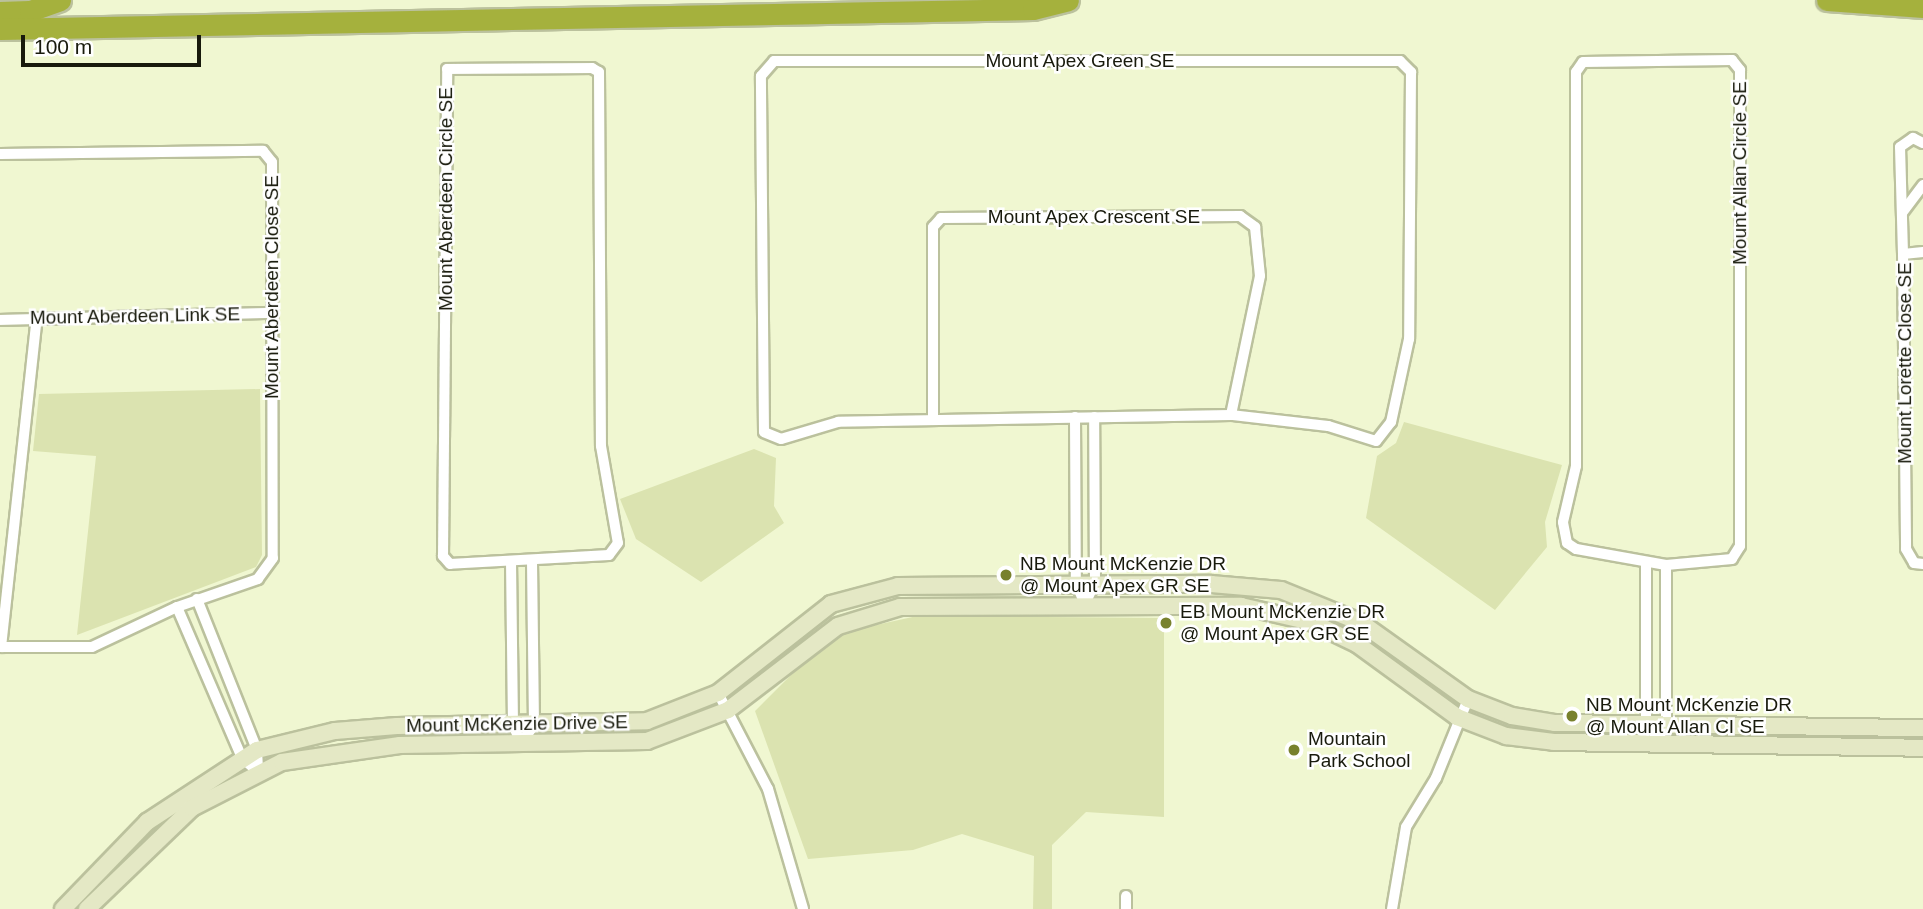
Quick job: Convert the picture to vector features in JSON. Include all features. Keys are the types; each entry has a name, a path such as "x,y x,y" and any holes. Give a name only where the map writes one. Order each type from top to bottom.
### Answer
{"highway":[{"path":"0,12 30,11 60,0"},
{"path":"0,29 1033,9 1068,0"},
{"path":"1827,0 1923,8"}],"street":[{"name":"Mount Allan Circle SE","path":"1732,60 1740,70 1740,546 1732,559 1666,565 1646,563 1576,549 1563,532 1576,466 1576,72 1583,62 1732,60"},
{"name":"Mount Apex Green SE","path":"774,61 1400,61 1410,72 1409,339 1391,422 1376,441 1328,426 1231,415 838,422 781,439 764,432 761,76 774,61"},
{"name":"Mount Aberdeen Circle SE","path":"447,69 599,72 601,446 618,543 609,555 532,560 450,564 443,556 447,69"},
{"path":"1903,254 1900,147 1913,138 1923,143"},
{"name":"Mount Aberdeen Close SE","path":"0,154 263,151 272,162 270,313 273,558 258,579 177,607 92,647 1,647"},
{"path":"1902,213 1923,185"},
{"name":"Mount Apex Crescent SE","path":"933,419 933,227 942,218 1240,216 1255,227 1260,276 1231,415"},
{"name":"Mount Lorette Close SE","path":"1923,253 1903,254 1906,549 1923,564"},
{"name":"Mount Aberdeen Link SE","path":"0,320 270,313"},
{"path":"1,647 37,318"},
{"path":"1075,417 1076,583 1085,604"},
{"path":"1085,604 1095,583 1094,417"},
{"path":"521,743 534,725 532,560"},
{"path":"511,561 513,725 521,743"},
{"path":"1646,563 1646,722 1657,742"},
{"path":"1657,742 1666,721 1666,565"},
{"name":"Mount McKenzie Drive SE","path":"63,909 147,822 257,750 335,731 647,721 718,693 799,625 863,592 934,584 1243,586 1326,603 1468,699 1512,716 1555,723 1666,721 1923,728"},
{"path":"197,599 257,750 258,772"},
{"name":"Mount McKenzie Drive SE","path":"94,906 192,808 258,772 337,750 647,741 727,709 814,640 868,613 1085,604 1241,606 1311,622 1357,644 1457,718 1506,736 1555,742 1923,748"},
{"path":"177,607 242,758 258,772"},
{"path":"718,693 768,789 803,909"},
{"path":"1392,909 1406,827 1436,778 1457,718 1468,699"},
{"path":"1126,896 1126,909"}],"green space":[{"path":"260,389 262,555 256,567 77,635 96,456 33,451 39,394"},
{"path":"1404,422 1562,465 1545,522 1547,547 1495,610 1366,518 1377,456 1396,443"},
{"path":"754,449 776,458 774,506 784,523 701,582 636,539 620,499"},
{"path":"917,616 1164,618 1164,817 1086,812 1052,845 1052,909 1033,909 1034,856 962,834 913,850 808,859 755,711 813,653 849,631"}],"place":[{"name":"NB Mount McKenzie DR @ Mount Apex GR SE","path":"1006,575"},
{"name":"EB Mount McKenzie DR @ Mount Apex GR SE","path":"1166,623"},
{"name":"NB Mount McKenzie DR @ Mount Allan CI SE","path":"1572,716"},
{"name":"Mountain Park School","path":"1294,750"}]}
